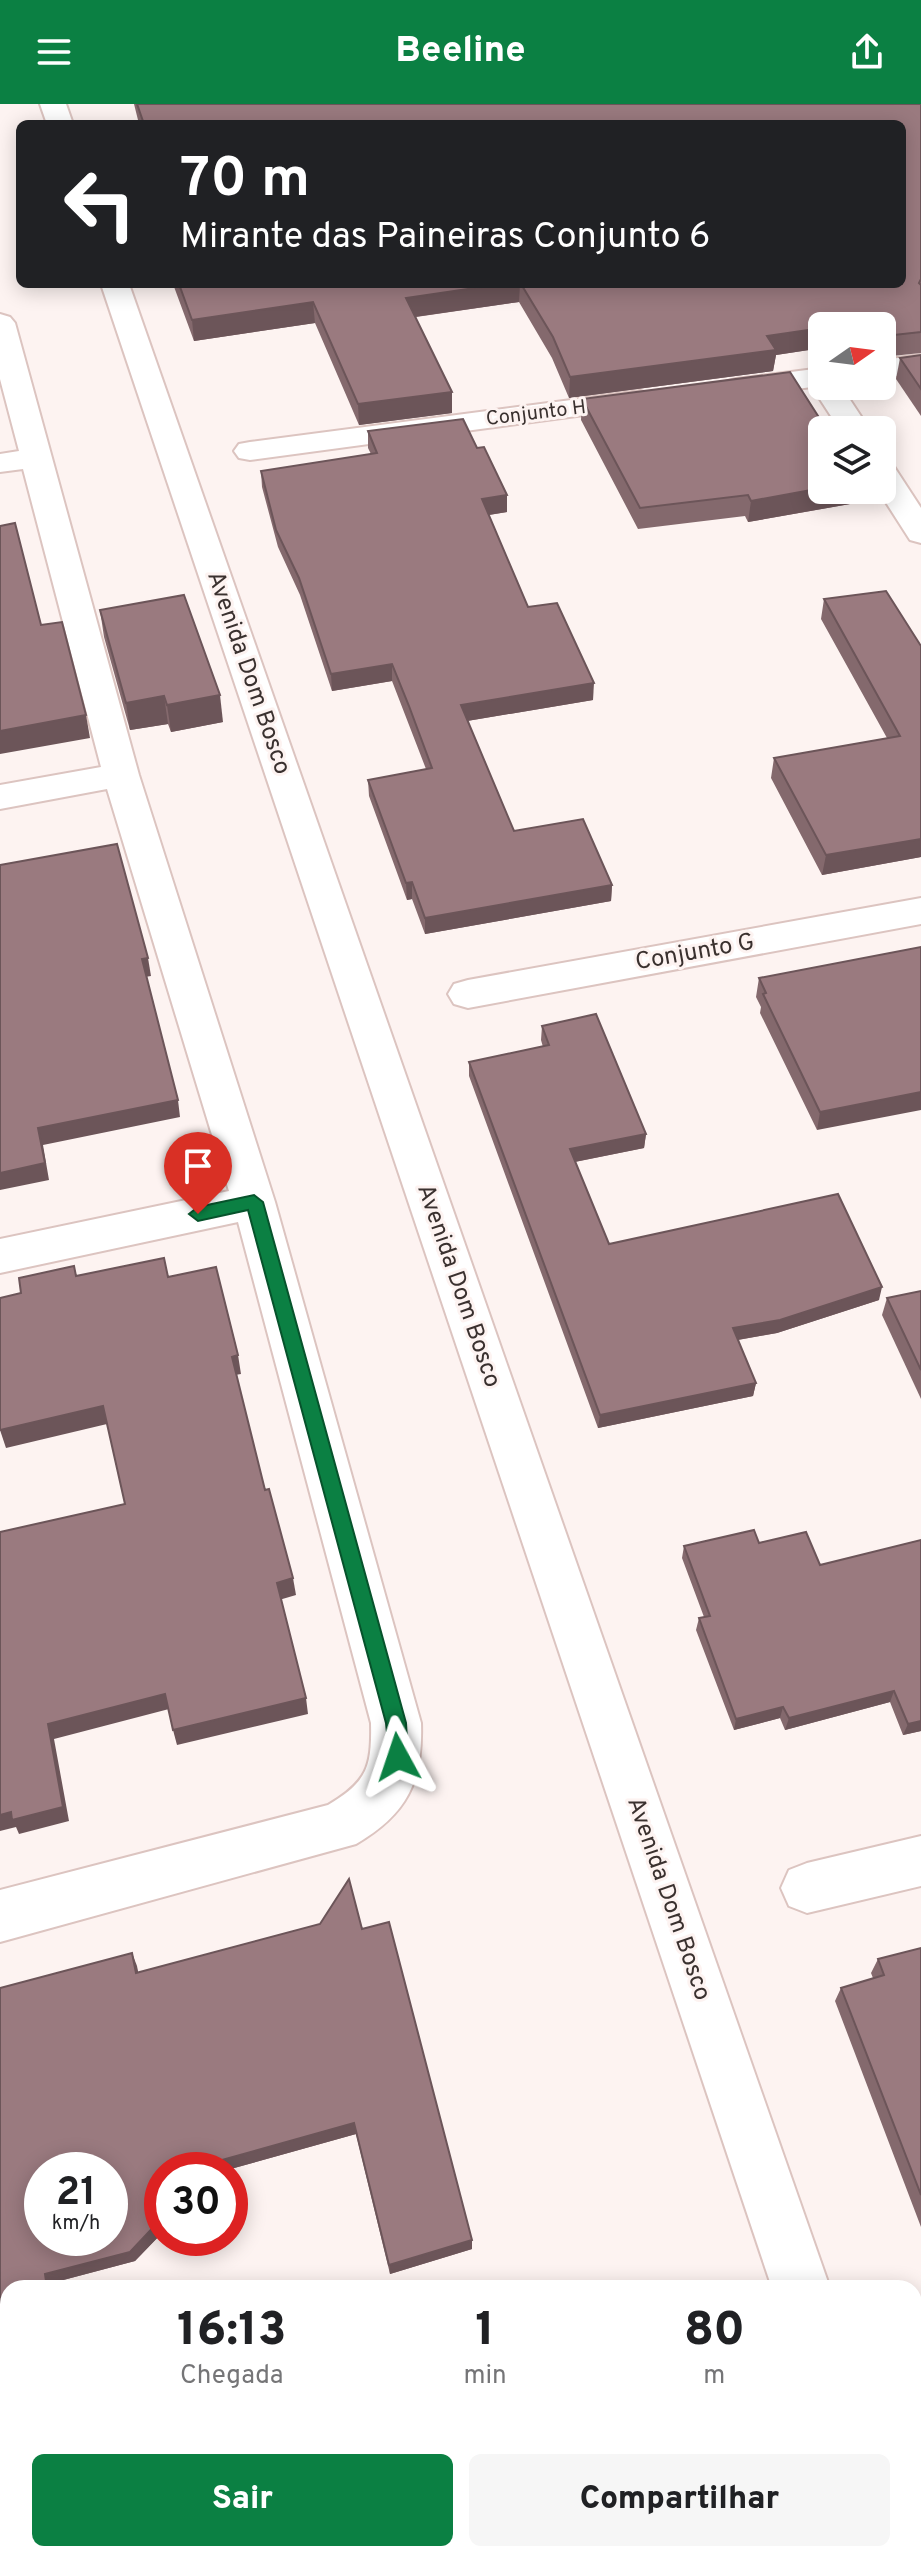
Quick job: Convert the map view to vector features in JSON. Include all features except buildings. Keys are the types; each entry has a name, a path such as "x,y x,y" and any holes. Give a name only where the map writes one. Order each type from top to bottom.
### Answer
{"street":[{"name":"Avenida Dom Bosco","path":"116,288 798,2280"},
{"path":"0,323 18,460 121,775 254,1202 396,1723 398,1757 387,1787 366,1812 338,1827 0,1916"},
{"path":"896,367 921,364"},
{"path":"709,391 808,381"},
{"name":"Conjunto H","path":"250,451 662,397"},
{"path":"896,494 921,533"},
{"path":"0,797 121,775"},
{"name":"Conjunto G","path":"468,994 921,911"},
{"path":"0,1256 254,1202"},
{"path":"807,1888 921,1861"}],"route":[{"path":"198,1214 254,1202 396,1723 398,1757"}]}
